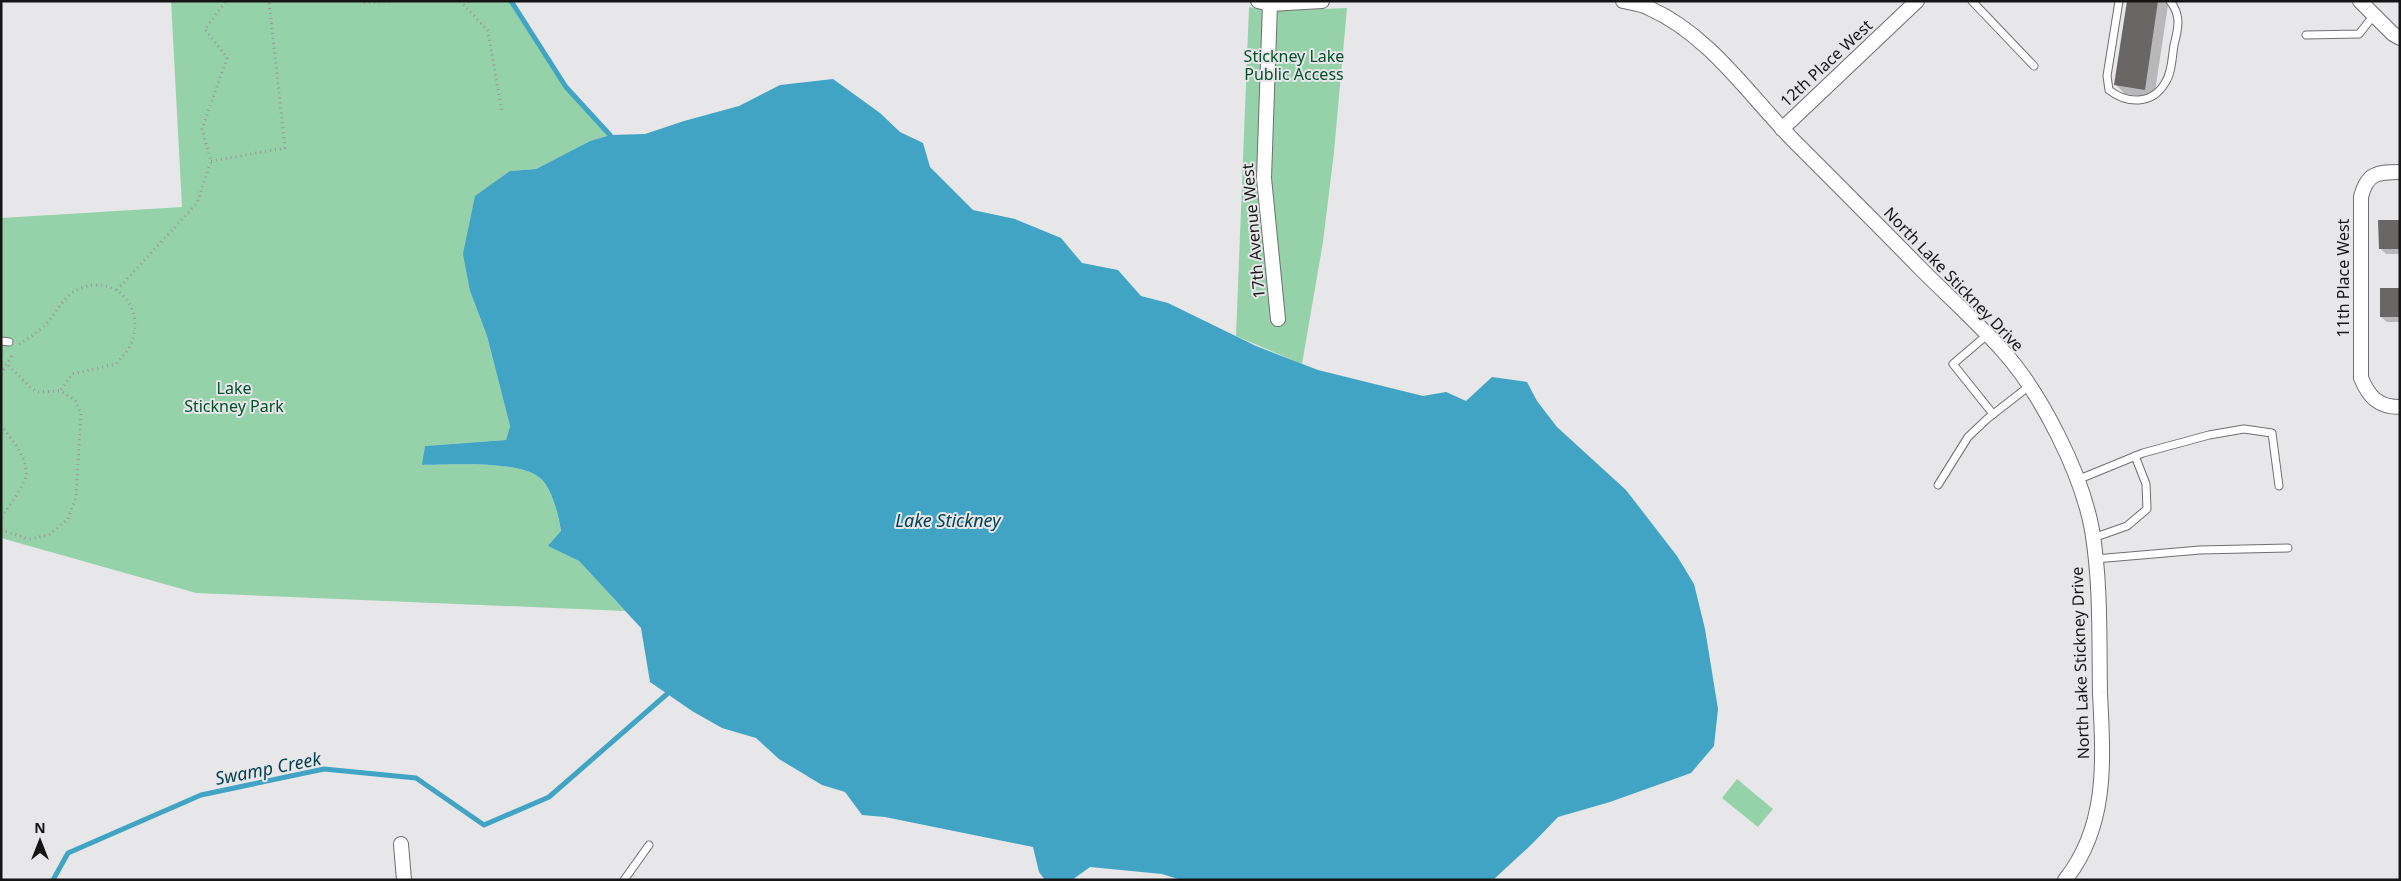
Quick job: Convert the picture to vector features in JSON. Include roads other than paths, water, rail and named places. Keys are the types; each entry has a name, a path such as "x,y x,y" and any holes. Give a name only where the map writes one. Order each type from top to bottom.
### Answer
{"street":[{"path":"1264,2 1322,1"},
{"name":"North Lake Stickney Drive","path":"1623,1 1649,4 1693,33 1782,129 2004,352 2047,414 2076,480 2092,529 2103,753 2099,803 2090,839 2078,864 2065,880"},
{"name":"12th Place West","path":"1782,129 1917,1"},
{"path":"2360,1 2393,34 2400,38"},
{"name":"17th Avenue West","path":"1264,2 1264,178 1278,319"},
{"name":"11th Place West","path":"2400,172 2380,172 2371,177 2364,186 2360,197 2360,378 2366,391 2379,404 2400,407"},
{"path":"401,844 404,880"}],"lane":[{"path":"1972,1 2034,66"},
{"path":"2119,1 2107,76 2109,90 2125,99 2136,101 2145,100 2166,82 2175,41 2178,16 2170,1"},
{"path":"2306,36 2359,34 2374,15"},
{"path":"1987,335 1954,364 1993,414"},
{"path":"1938,485 1950,462 1968,437 1993,414 2028,387"},
{"path":"2076,480 2135,456 2244,429 2272,433 2278,486"},
{"path":"2092,538 2127,526 2147,509 2146,484 2135,456"},
{"path":"2094,560 2200,550 2288,548"},
{"path":"624,880 649,845"}],"water":[{"name":"Lake Stickney","path":"833,79 880,113 900,132 923,143 930,167 973,210 1015,219 1061,238 1082,263 1118,270 1141,296 1168,303 1256,346 1318,370 1423,396 1446,392 1466,401 1492,377 1527,382 1537,401 1557,427 1626,490 1677,556 1694,584 1705,629 1718,709 1714,746 1691,773 1610,802 1558,817 1493,880 1181,880 1162,874 1090,867 1072,880 1045,880 1039,872 1033,847 885,817 862,815 845,792 822,785 779,759 756,738 722,728 692,711 650,682 641,628 579,561 548,546 561,531 551,495 540,478 530,472 517,468 501,466 466,464 422,465 425,446 506,440 510,426 487,336 470,291 463,254 475,196 510,171 536,169 590,141 610,135 645,134 739,106 780,85"}],"waterway":[{"path":"511,1 566,87 610,135"},
{"name":"Swamp Creek","path":"53,880 68,853 201,795 324,769 416,778 484,825 549,797 667,694"}],"park label":[{"name":"Stickney Lake Public Access","path":"1294,65"},
{"name":"Lake Stickney Park","path":"234,397"}]}
